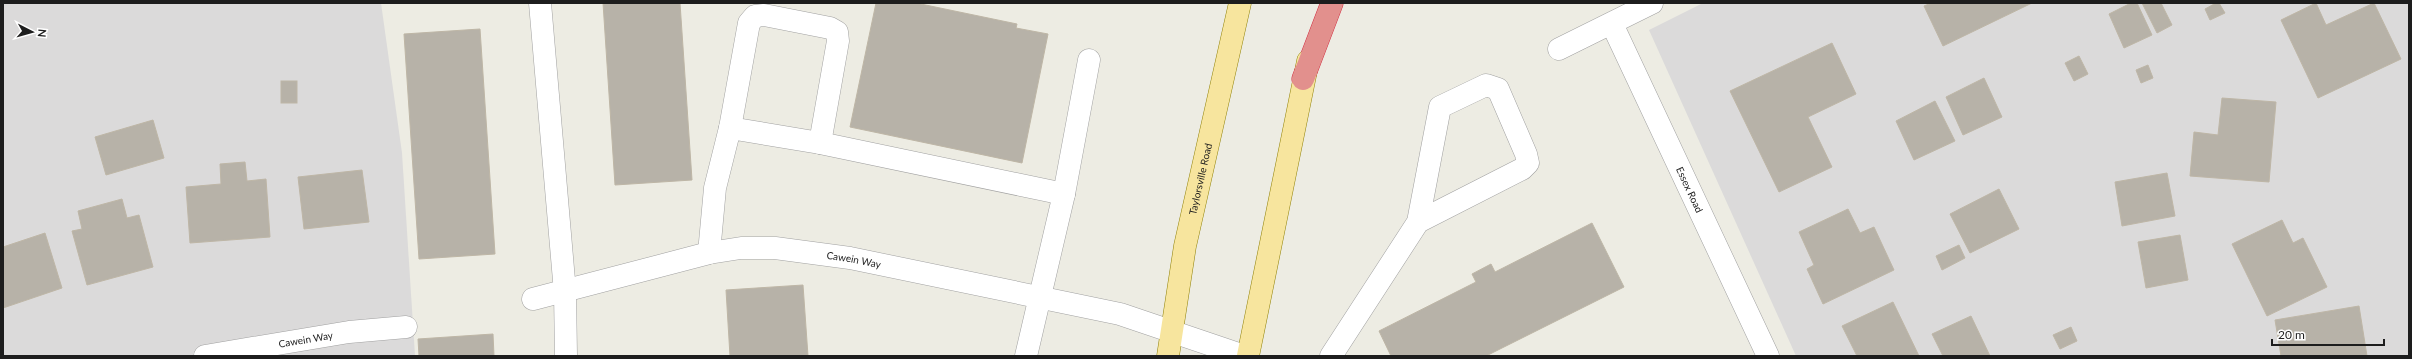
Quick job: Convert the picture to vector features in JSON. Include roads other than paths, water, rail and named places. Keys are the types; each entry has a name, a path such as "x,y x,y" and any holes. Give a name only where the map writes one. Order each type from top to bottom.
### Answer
{"highway":[{"path":"1303,79 1332,3"}],"main road":[{"name":"Taylorsville Road","path":"1168,356 1185,246 1240,3"},
{"path":"1248,356 1303,79 1321,3"}],"street":[{"path":"540,3 565,292 566,356"},
{"path":"1559,49 1652,3"},
{"path":"709,254 715,188 730,128 750,23 754,16 764,15 830,28 836,32 838,41 820,144"},
{"name":"Essex Road","path":"1612,24 1768,356"},
{"path":"1026,356 1064,194 1089,60"},
{"path":"1331,356 1418,222 1440,108 1446,103 1486,85 1492,85 1498,89 1526,154 1528,163 1522,169 1418,222"},
{"path":"730,128 820,144 1064,194"},
{"name":"Cawein Way","path":"533,299 709,254 741,248 774,248 850,258 1120,314 1244,356"},
{"name":"Cawein Way","path":"205,356 349,332 406,327"}]}
